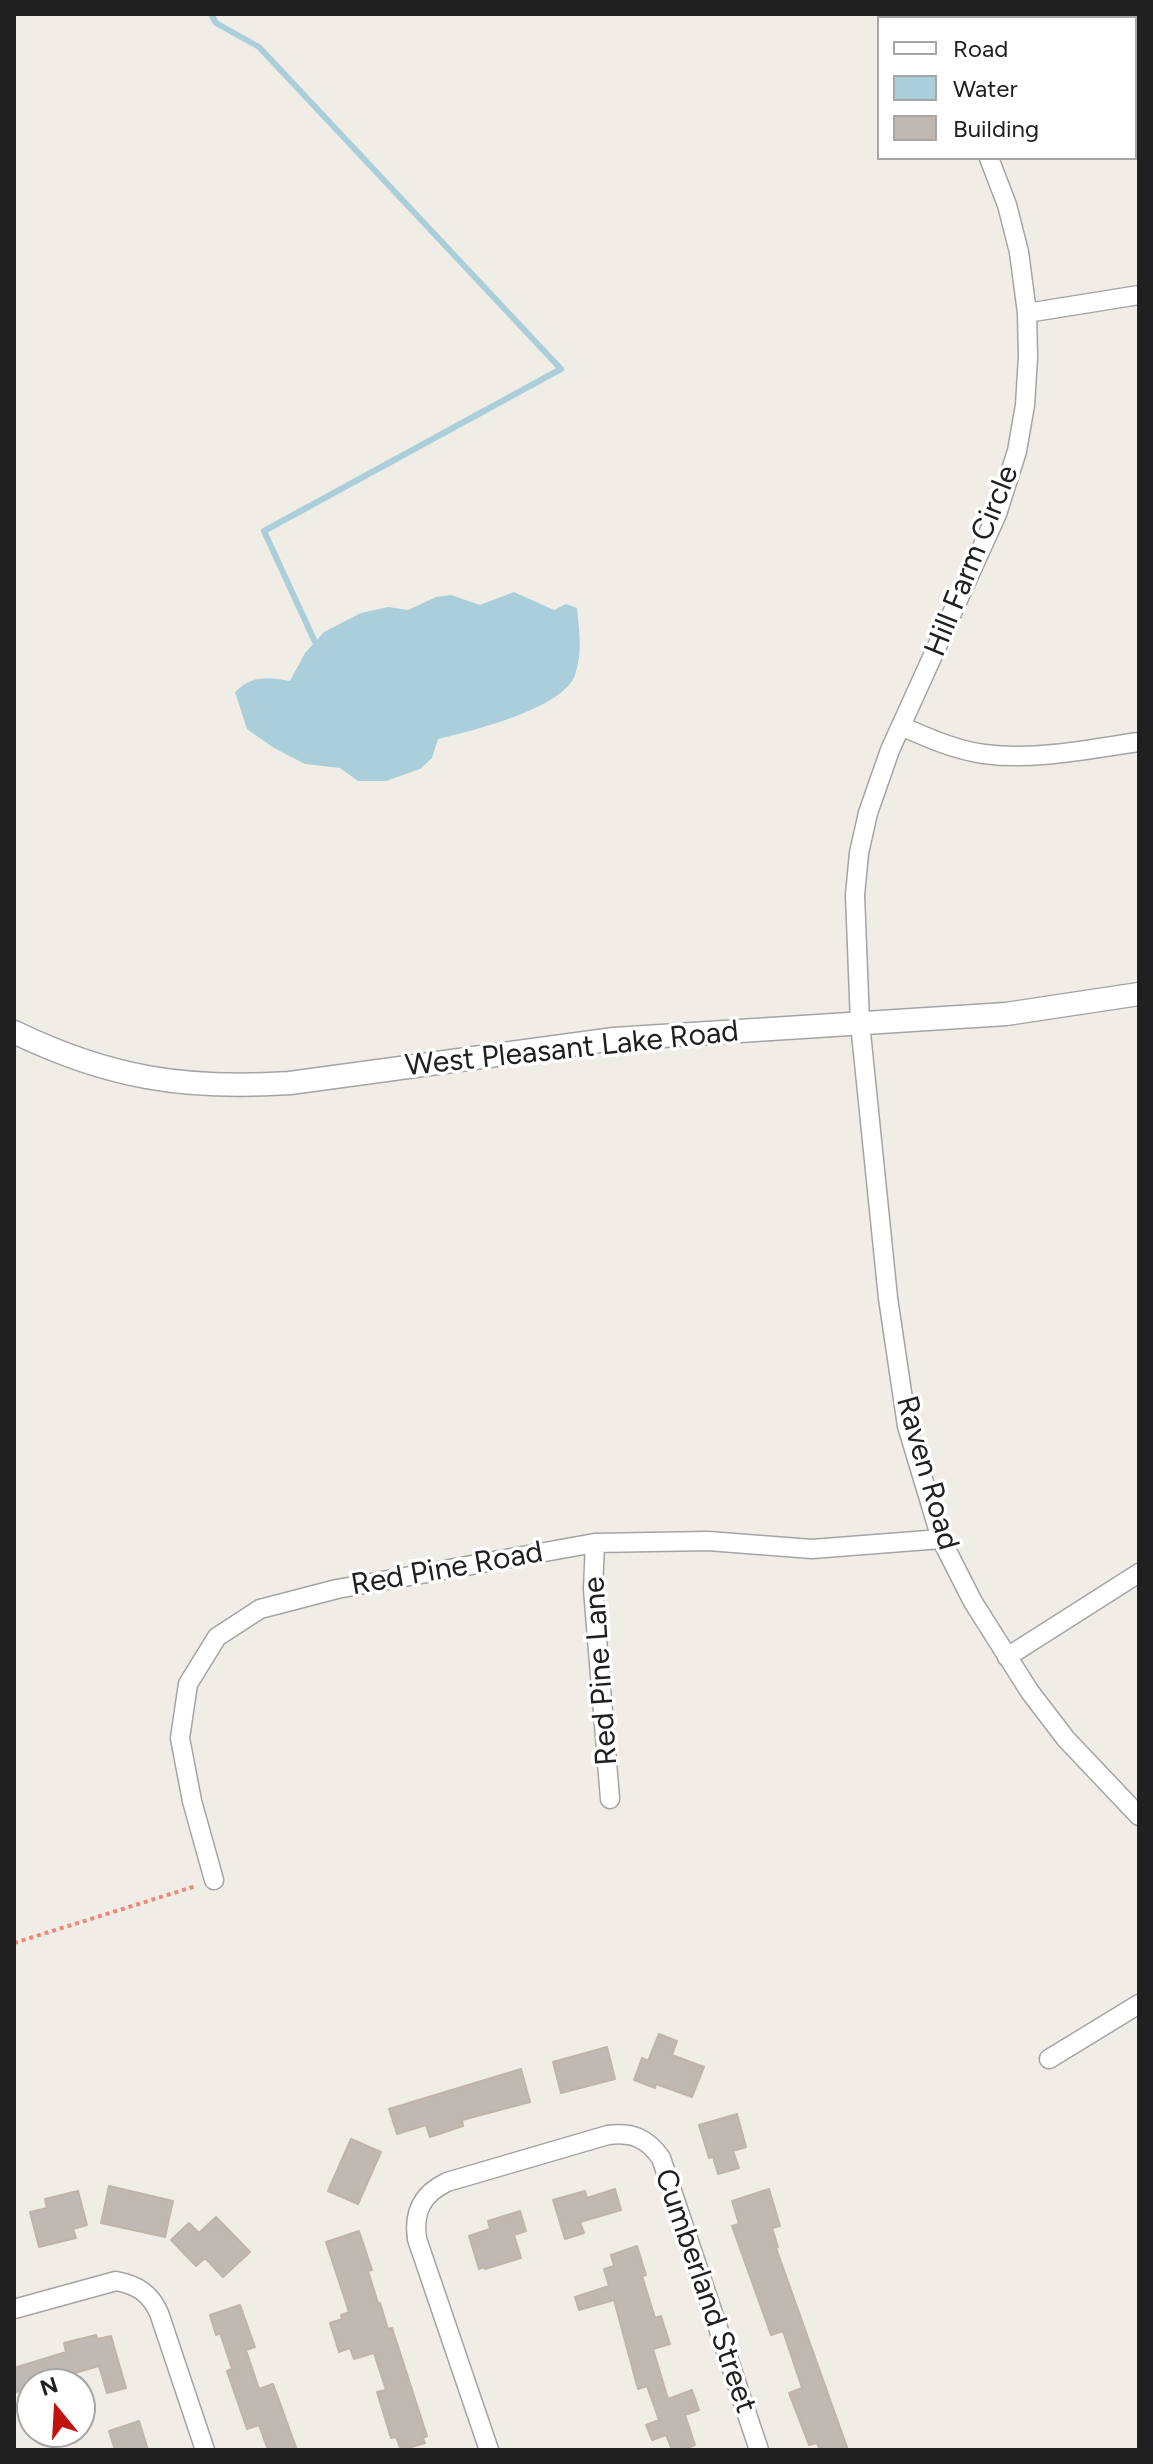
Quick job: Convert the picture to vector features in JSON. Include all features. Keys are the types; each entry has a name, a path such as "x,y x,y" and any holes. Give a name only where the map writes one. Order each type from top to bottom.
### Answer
{"street":[{"name":"Hill Farm Circle","path":"860,1023 855,906 859,853 868,813 901,726 1004,496 1017,451 1025,405 1027,313 1019,252 1007,205 990,160"},
{"path":"1027,313 1139,295"},
{"path":"901,726 952,747 982,754 1014,756 1139,742"},
{"name":"West Pleasant Lake Road","path":"14,1032 86,1063 145,1078 193,1085 242,1086 290,1083 614,1039 1006,1014 1139,994"},
{"name":"Raven Road","path":"860,1023 888,1298 907,1426 941,1539 973,1602 1007,1657 1066,1739 1139,1816"},
{"name":"Red Pine Road","path":"214,1880 192,1801 180,1738 188,1684 217,1637 260,1609 337,1589 595,1543 708,1541 812,1549 941,1539"},
{"name":"Red Pine Lane","path":"595,1543 593,1589 610,1799"},
{"path":"1007,1657 1139,1573"},
{"path":"1049,2059 1139,2004"},
{"name":"Cumberland Street","path":"489,2450 417,2239 417,2212 424,2198 447,2182 622,2133 641,2138 653,2147 663,2164 759,2450"},
{"path":"14,2309 116,2281 136,2287 148,2295 157,2307 205,2450"}],"path":[{"path":"14,1943 214,1880"}],"water":[{"path":"514,592 554,610 566,604 577,608 580,650 575,675 567,687 535,708 493,724 438,739 432,758 420,769 386,781 358,781 340,768 305,764 247,729 235,692 241,686 260,679 290,681 305,653 324,632 361,613 388,607 408,610 436,597 451,595 480,605"}],"building":[{"path":"659,2034 677,2041 672,2055 704,2067 692,2097 634,2080 642,2058 648,2061"},
{"path":"607,2047 615,2079 561,2093 553,2062"},
{"path":"521,2069 530,2102 462,2120 463,2126 430,2137 426,2125 397,2134 389,2109"},
{"path":"737,2114 746,2147 733,2151 739,2168 718,2174 713,2157 709,2158 699,2125"},
{"path":"351,2139 381,2152 358,2204 328,2191"},
{"path":"109,2186 173,2201 165,2237 101,2223"},
{"path":"615,2189 621,2210 580,2222 584,2233 565,2239 553,2200 585,2191 587,2198"},
{"path":"769,2189 780,2226 772,2228 776,2248 848,2450 820,2450 817,2443 809,2445 789,2393 802,2388 783,2331 771,2335 732,2226 739,2224 732,2201"},
{"path":"78,2191 87,2225 73,2229 76,2238 39,2247 30,2212 47,2208 45,2199"},
{"path":"520,2211 526,2231 514,2235 521,2258 479,2269 469,2236 490,2229 488,2221"},
{"path":"216,2217 250,2252 223,2277 205,2258 196,2266 171,2240 189,2223 199,2233"},
{"path":"359,2231 372,2270 368,2271 378,2303 388,2329 392,2328 427,2436 423,2438 425,2443 401,2450 396,2437 391,2438 377,2392 386,2390 374,2353 354,2359 350,2348 339,2352 330,2323 342,2319 341,2315 349,2312 326,2242"},
{"path":"637,2246 646,2275 642,2276 655,2318 661,2316 670,2344 653,2349 668,2399 692,2390 699,2410 685,2415 695,2445 682,2450 672,2450 666,2435 652,2440 646,2425 659,2420 647,2386 638,2389 614,2300 579,2310 575,2297 609,2286 604,2269 614,2266 611,2255"},
{"path":"240,2305 255,2347 246,2350 259,2389 273,2384 297,2450 268,2450 259,2425 247,2429 227,2371 232,2369 220,2333 216,2335 210,2315"},
{"path":"96,2335 97,2339 111,2336 126,2388 107,2393 99,2366 16,2368 14,2393 14,2368 66,2352 64,2343"},
{"path":"139,2421 148,2450 115,2450 109,2431"}],"waterway":[{"path":"211,14 216,23 259,47 561,369 264,531 315,642"}]}
